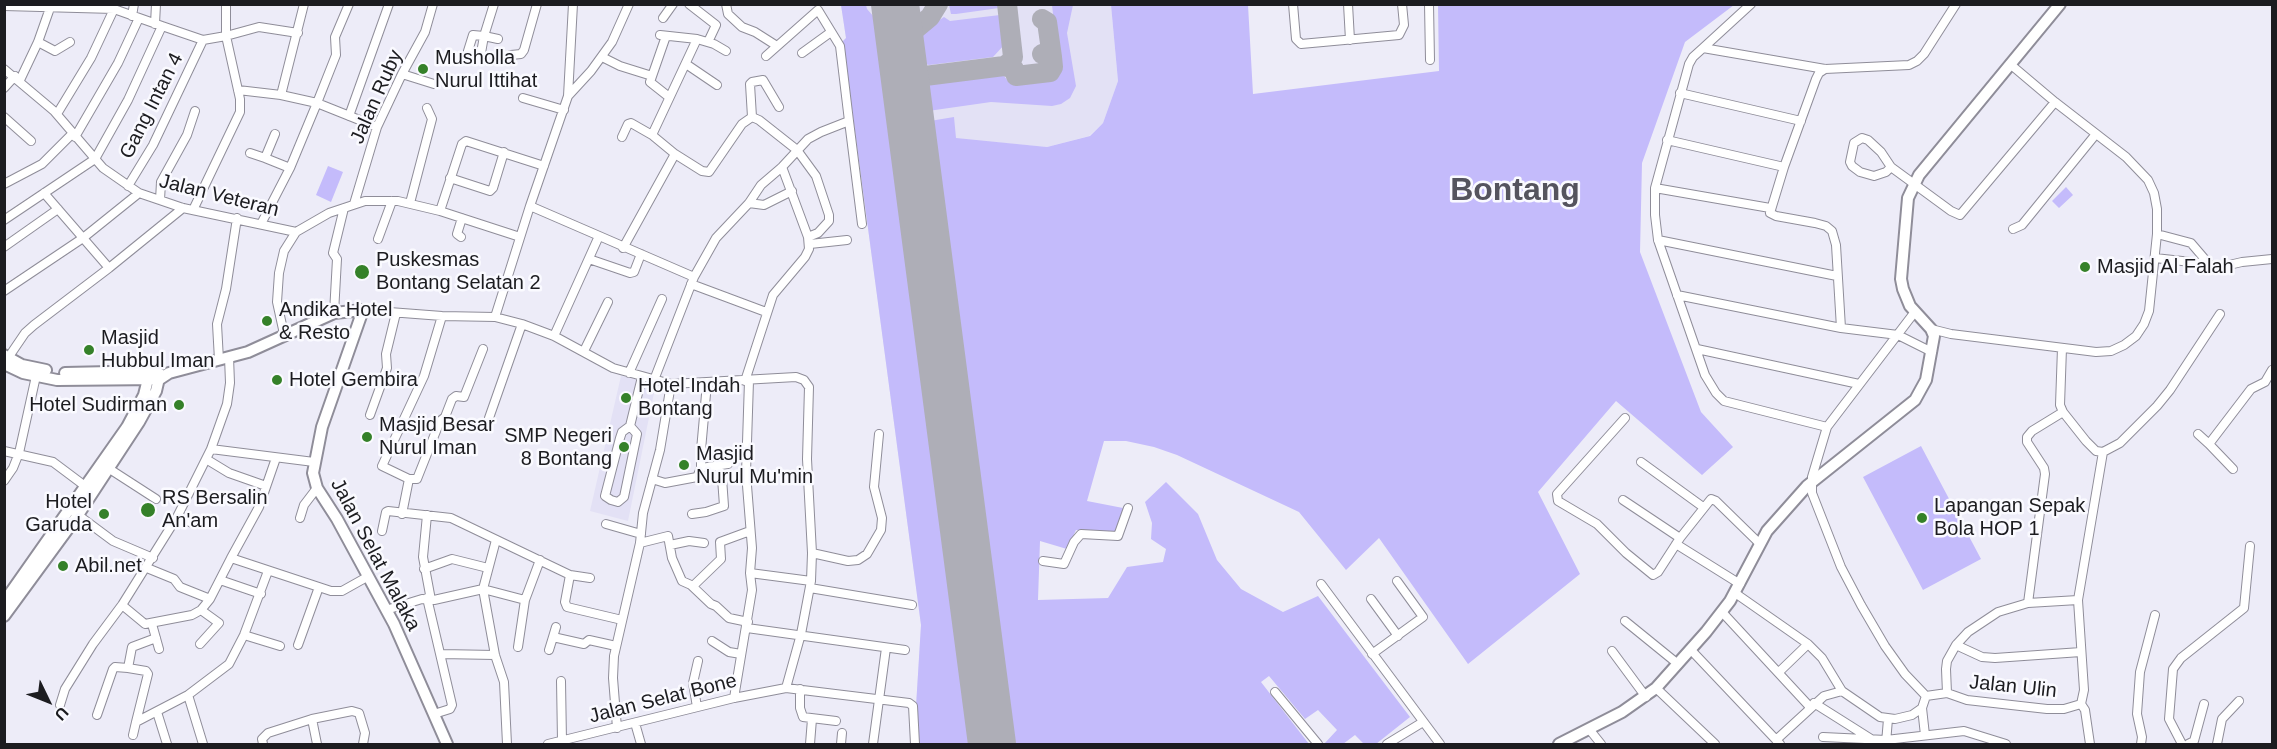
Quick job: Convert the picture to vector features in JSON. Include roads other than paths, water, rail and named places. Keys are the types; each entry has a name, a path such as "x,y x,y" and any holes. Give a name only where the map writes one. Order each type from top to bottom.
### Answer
{"street":[{"path":"4,184 42,164 74,136 118,63 135,17 134,4"},
{"path":"4,220 95,159 128,100 159,25 156,4"},
{"path":"193,210 238,117 241,106 226,36 226,4"},
{"path":"281,95 304,4"},
{"path":"261,224 290,168 317,104 336,55 335,37 349,4"},
{"path":"349,116 389,4"},
{"name":"Jalan Ruby","path":"354,204 377,127 425,32 433,4"},
{"path":"481,53 483,36 494,4"},
{"path":"511,55 521,54 524,50 537,4"},
{"path":"568,96 602,57 617,32 629,4"},
{"path":"663,18 673,4"},
{"path":"689,4 716,25"},
{"path":"726,4 730,17 742,27 755,32 777,46"},
{"path":"1293,4 1296,39 1301,44 1399,35 1404,26 1402,4"},
{"path":"1348,4 1350,40"},
{"path":"1429,4 1430,60"},
{"path":"1751,4 1693,57 1689,64 1655,188 1658,240 1709,385 1724,401 1827,427"},
{"path":"1703,48 1825,69 1909,65 1924,54 1956,4"},
{"path":"2010,64 2055,102 2126,156 2148,180 2154,193 2157,209 2157,234 2149,311 2136,336 2111,351 2096,352 1951,334 1931,328 1914,313 1903,289 1908,198 1914,182 2010,64 2060,4"},
{"path":"4,6 29,5 51,8 95,6 114,9 203,40 259,27 297,33"},
{"path":"495,317 568,96 570,5"},
{"path":"766,56 815,7 840,46 862,224"},
{"path":"4,88 17,78 38,42 51,8"},
{"path":"57,114 92,58 114,9"},
{"path":"708,42 716,25 730,17"},
{"path":"802,53 831,32"},
{"path":"468,51 473,35 498,39"},
{"path":"669,97 650,82 663,36 697,39 726,51"},
{"path":"652,135 697,39"},
{"name":"Gang Intan 4","path":"128,186 153,146 203,40"},
{"path":"38,42 55,51 70,42"},
{"path":"602,57 620,66 652,76"},
{"path":"686,64 717,85"},
{"name":"Jalan Veteran","path":"4,69 57,114 95,159 139,193 193,210 296,232"},
{"path":"1825,69 1819,73 1770,208 1773,215 1815,223 1826,226 1832,231 1836,245 1841,328"},
{"path":"402,74 434,84"},
{"path":"752,117 750,84 752,82 763,80 779,107"},
{"path":"238,90 281,95 317,104 377,127"},
{"path":"1680,93 1802,121"},
{"path":"524,98 564,110"},
{"path":"1891,167 1886,172 1874,176 1860,172 1850,162 1854,143 1862,138 1868,140 1881,152 1891,167 1951,211 1960,215 2055,102"},
{"path":"410,203 432,119 427,108"},
{"path":"160,201 161,182 187,135 195,111"},
{"path":"4,117 31,141"},
{"path":"622,137 628,124 631,123 652,135 675,154 702,171 709,172 742,124 752,117"},
{"path":"752,117 797,150 816,176 829,215 825,226 809,240"},
{"path":"654,380 692,281 716,238 749,203 761,185 813,135 849,121"},
{"path":"265,158 274,134"},
{"path":"2013,229 2027,220 2096,134"},
{"path":"1667,140 1784,167"},
{"path":"440,211 462,144 466,141 544,166"},
{"path":"450,178 490,191 493,188 504,152"},
{"path":"250,153 290,168"},
{"path":"623,248 675,154"},
{"path":"734,698 748,625 752,590 750,573 752,548 746,472 747,381 766,312 776,289 808,253 809,240 782,167"},
{"path":"1655,188 1770,208"},
{"path":"749,203 764,205 792,191"},
{"path":"44,193 109,268"},
{"path":"4,291 83,238 139,193"},
{"name":"Jalan Veteran","path":"284,334 277,302 279,273 284,251 296,232 312,221 365,201 392,201 440,211 520,237"},
{"path":"378,239 392,201"},
{"path":"530,206 641,254 692,281 766,312"},
{"path":"6,359 25,333 34,325 109,268 183,207"},
{"path":"334,313 336,259 333,254 344,208"},
{"path":"4,247 58,209"},
{"path":"60,705 65,689 93,644 147,568 177,517 211,449 227,405 230,383 217,324 226,289 237,218"},
{"path":"461,237 457,234 462,218"},
{"path":"2157,234 2191,243 2208,264"},
{"path":"554,336 599,237"},
{"path":"809,240 847,240"},
{"path":"1658,240 1837,276"},
{"path":"589,259 630,273 635,269 641,254"},
{"path":"2155,258 2208,264 2216,268 2242,262 2272,260"},
{"path":"1677,295 1841,328 1898,335 1932,352"},
{"path":"629,373 662,299"},
{"path":"584,351 608,302"},
{"path":"6,359 24,373 80,381 158,375 248,352 334,313 363,310 442,316 495,317 554,336 613,368 671,384 800,378 809,387 807,479 812,553 810,585 801,634 786,688"},
{"name":"Jalan Selat Malaka","path":"363,310 325,417 313,473 317,488 386,610 447,744"},
{"path":"370,415 387,368 386,354 396,313"},
{"path":"1914,313 1827,427 1811,481 1812,493 1820,515 1841,567 1861,605 1899,666 1926,696"},
{"path":"2062,348 2059,394 2063,412 2086,441 2096,451 2103,452 2120,443 2157,406 2220,314"},
{"path":"442,316 424,376 382,466 409,479 417,479 440,421 445,417 453,399 456,396 462,399 464,397 483,349"},
{"path":"489,418 522,324"},
{"path":"1559,744 1622,712 1656,688 1722,612 1737,589 1767,531 1811,481 1915,400 1926,380 1934,336 1931,328"},
{"path":"1697,349 1859,384"},
{"path":"6,359 60,373 158,375"},
{"path":"2209,444 2251,389 2265,382 2272,370"},
{"path":"7,594 108,468 150,405 158,375"},
{"path":"4,616 74,512 85,486 158,375"},
{"path":"4,481 12,471 19,453 36,376"},
{"path":"630,426 637,434 624,497 618,502 605,495 622,432 630,426 642,377"},
{"path":"652,478 665,483 697,477 701,468 700,450 707,383"},
{"path":"617,728 613,671 616,646 640,538 642,518 660,450 671,384"},
{"path":"2028,603 2045,474 2027,437 2032,431 2063,412"},
{"path":"1625,417 1557,494 1557,499 1597,524 1626,553 1653,575 1658,572 1678,541 1711,499 1759,543"},
{"path":"812,553 848,561 858,560 867,554 881,530 882,518 874,487 879,434"},
{"path":"2198,434 2234,469"},
{"path":"211,449 314,462"},
{"path":"4,451 53,462 85,486"},
{"path":"2090,744 2085,710 2081,704 2084,690 2078,600 2103,452"},
{"path":"122,605 139,622 152,624 192,615 201,610 210,599 259,507 276,458"},
{"path":"206,459 229,473 266,486"},
{"path":"1641,462 1703,507"},
{"path":"701,468 728,464"},
{"path":"692,514 724,506 722,478 718,465"},
{"path":"108,468 156,499"},
{"path":"402,514 409,479"},
{"path":"300,518 304,505 317,488"},
{"path":"1623,500 1808,644 1822,658 1842,691 1872,712 1888,719 1912,715 1922,708"},
{"path":"1043,561 1065,564 1074,542 1081,534 1118,536 1128,508"},
{"path":"74,512 113,541 153,558"},
{"path":"382,531 386,512 451,518 570,575 590,578"},
{"path":"426,515 423,544 424,569 452,705 450,709 434,714"},
{"path":"177,517 195,524"},
{"path":"606,524 640,538 667,536 672,558 682,581 693,586 726,615 748,625 905,650"},
{"path":"693,586 721,559 720,542 750,531"},
{"path":"496,540 483,589 495,655 504,682 507,744"},
{"path":"670,545 686,541 704,543"},
{"path":"2182,744 2169,719 2173,669 2181,658 2244,608 2250,546"},
{"path":"231,558 319,587 342,591 367,577"},
{"path":"424,569 452,559 488,568"},
{"path":"518,646 525,600 540,560"},
{"path":"147,568 174,579 180,587 210,599"},
{"path":"136,722 188,694 229,664 244,635 268,571"},
{"path":"750,573 912,605"},
{"path":"570,575 565,602 567,607 622,620"},
{"path":"220,580 261,594"},
{"path":"1372,654 1424,617 1397,581"},
{"path":"1321,585 1440,744"},
{"path":"297,645 319,587"},
{"path":"386,610 483,589 525,600"},
{"path":"1371,599 1398,636"},
{"path":"2078,600 2028,603 1998,612 1968,632 1956,645 1976,655 1995,658 2081,652"},
{"path":"200,644 219,623 201,610"},
{"path":"1722,612 1812,705 1873,740"},
{"path":"2141,744 2142,737 2137,714 2140,672 2155,615"},
{"path":"1625,621 1678,664"},
{"path":"152,624 159,649"},
{"path":"549,650 556,627"},
{"path":"244,635 280,646"},
{"path":"553,637 584,644 589,640 616,646"},
{"path":"128,668 132,647 156,638"},
{"path":"712,642 729,652 741,654"},
{"path":"1779,672 1808,644"},
{"name":"Jalan Ulin","path":"1956,645 1947,661 1947,693 1967,700 2047,709 2064,709 2081,704"},
{"path":"873,744 886,648"},
{"path":"1691,650 1778,742 1812,705 1827,694 1842,691"},
{"path":"1612,651 1646,697"},
{"path":"441,654 495,655"},
{"path":"697,707 693,683 698,661"},
{"path":"97,715 116,666 146,671 148,674 133,735"},
{"path":"561,681 562,741"},
{"name":"Jalan Selat Bone","path":"548,744 734,698 786,688 912,704 915,744"},
{"path":"1656,688 1715,744"},
{"path":"800,689 803,717 836,721"},
{"path":"1275,692 1318,744"},
{"path":"1926,696 1947,693"},
{"path":"188,694 203,744"},
{"path":"1925,735 1922,708 1926,696"},
{"path":"2217,744 2222,719 2239,701"},
{"path":"2195,743 2204,704"},
{"path":"263,744 262,739 268,733 312,719 352,711 360,713 364,733 363,744"},
{"path":"157,712 167,744"},
{"path":"312,719 317,744"},
{"path":"810,744 812,719"},
{"path":"1886,742 1888,719"},
{"path":"1388,744 1423,722"},
{"path":"634,723 641,744"},
{"path":"1589,729 1601,744"},
{"path":"1823,737 1886,742 1964,731 1983,741 2006,744"},
{"path":"841,744 842,733"},
{"path":"584,735 587,744"}],"place":[{"name":"Musholla Nurul Ittihat","path":"423,69"},
{"name":"Masjid Al Falah","path":"2085,267"},
{"name":"Puskesmas Bontang Selatan 2","path":"362,272"},
{"name":"Andika Hotel & Resto","path":"267,321"},
{"name":"Masjid Hubbul Iman","path":"89,350"},
{"name":"Hotel Gembira","path":"277,380"},
{"name":"Hotel Indah Bontang","path":"626,398"},
{"name":"Hotel Sudirman","path":"179,405"},
{"name":"Masjid Besar Nurul Iman","path":"367,437"},
{"name":"SMP Negeri 8 Bontang","path":"624,447"},
{"name":"Masjid Nurul Mu'min","path":"684,465"},
{"name":"RS Bersalin An'am","path":"148,510"},
{"name":"Hotel Garuda","path":"104,514"},
{"name":"Lapangan Sepak Bola HOP 1","path":"1922,518"},
{"name":"Abil.net","path":"63,566"}],"district":[{"name":"Bontang","path":"1515,191"}]}
